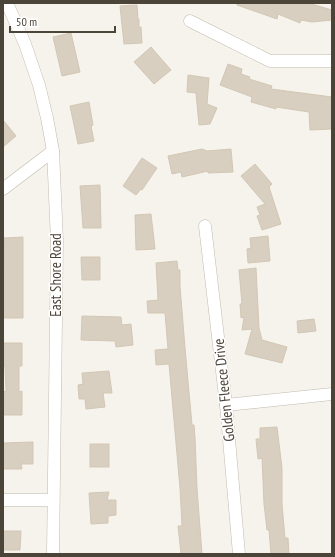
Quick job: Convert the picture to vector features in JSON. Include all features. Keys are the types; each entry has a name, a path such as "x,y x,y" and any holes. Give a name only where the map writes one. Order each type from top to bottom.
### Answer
{"street":[{"name":"East Shore Road","path":"7,3 25,44 39,86 53,151 57,241 53,554"},
{"path":"190,21 270,61 332,62"},
{"path":"3,189 53,151"},
{"name":"Golden Fleece Drive","path":"205,226 226,405 239,554"},
{"path":"226,405 332,394"},
{"path":"3,500 53,500"}],"building":[{"path":"237,3 308,3 332,10 332,20 312,22 301,20 300,23 278,14 277,19 237,5"},
{"path":"137,5 142,43 124,44 120,6"},
{"path":"71,33 80,72 62,76 53,37"},
{"path":"151,47 171,70 154,84 134,62"},
{"path":"228,64 242,69 241,74 250,77 249,79 272,86 271,89 332,97 332,129 310,130 309,112 276,107 276,109 251,102 252,97 220,85"},
{"path":"188,75 209,78 207,104 217,108 210,124 199,125 196,93 187,92"},
{"path":"89,102 94,141 78,144 70,106"},
{"path":"3,120 16,136 3,147"},
{"path":"202,149 207,151 231,149 233,172 208,173 208,171 182,177 181,172 172,174 168,156"},
{"path":"142,158 157,168 142,190 141,189 136,195 123,186"},
{"path":"255,164 272,184 269,187 281,224 262,230 257,216 260,215 257,207 265,204 241,176"},
{"path":"100,185 101,228 83,228 80,186"},
{"path":"151,214 155,249 136,250 135,215"},
{"path":"268,236 270,261 248,263 247,249 251,248 250,238"},
{"path":"23,237 23,318 3,318 4,238"},
{"path":"81,257 100,257 100,280 82,280"},
{"path":"177,261 178,270 180,270 185,348 192,425 194,425 202,554 181,554 178,526 182,526 180,488 169,364 156,365 155,350 168,349 165,313 148,313 147,301 158,300 156,263"},
{"path":"256,268 259,328 262,340 287,347 282,363 245,354 252,329 242,330 244,317 241,318 240,304 242,304 239,270"},
{"path":"82,316 121,317 122,325 131,324 133,345 116,347 115,341 81,340"},
{"path":"314,319 316,331 298,333 297,321"},
{"path":"3,343 22,343 22,366 19,366 19,392 22,391 22,415 3,415 3,392 6,391 5,366 3,366"},
{"path":"109,371 112,393 103,393 105,407 86,409 85,399 79,399 78,385 83,384 82,373"},
{"path":"277,427 282,468 282,504 285,538 288,538 289,554 271,554 269,530 267,530 264,504 262,458 258,459 256,439 260,439 260,428"},
{"path":"33,442 33,464 21,464 22,469 3,469 3,443"},
{"path":"90,444 109,444 109,467 90,467"},
{"path":"109,492 107,500 116,500 116,515 108,516 108,523 91,524 89,493"},
{"path":"3,531 21,531 20,550 3,550"}]}
